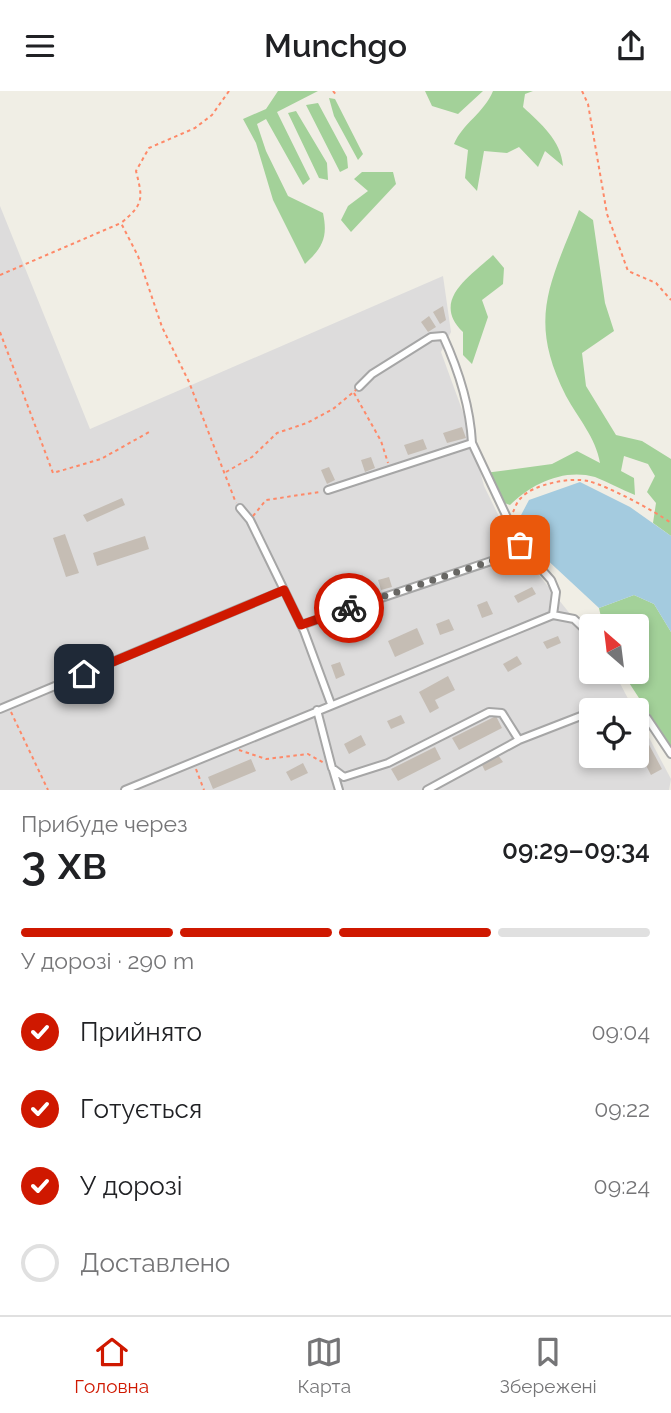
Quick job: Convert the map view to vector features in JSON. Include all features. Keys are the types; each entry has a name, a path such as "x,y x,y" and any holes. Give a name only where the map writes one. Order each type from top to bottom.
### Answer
{"street":[{"path":"356,390 372,374 432,337 443,336 458,369 471,420 472,443 520,545 551,580 556,592 553,615"},
{"path":"328,490 472,443"},
{"path":"240,507 250,520 301,625 331,704"},
{"path":"301,625 512,554 520,545"},
{"path":"0,709 284,590"},
{"path":"125,790 553,615 574,619 579,624"},
{"path":"317,710 339,790"},
{"path":"332,768 344,777 388,763 489,712 502,713 519,740"},
{"path":"427,790 519,740 579,717"},
{"path":"649,721 671,754"}],"path":[{"path":"0,275 121,223 138,209 142,195 136,171 149,148 195,128 212,115 229,91"},
{"path":"332,91 337,96"},
{"path":"582,91 588,104 607,214 628,271 656,283 671,300"},
{"path":"121,223 138,256 162,327 190,382 225,473 232,499 240,507"},
{"path":"0,332 54,473 101,459 151,431"},
{"path":"225,473 252,457 277,433 316,418 356,390 381,441 391,470"},
{"path":"509,519 522,496 569,480 588,481 657,512 671,523"},
{"path":"250,520 266,501 328,490"},
{"path":"9,707 48,790"},
{"path":"229,746 266,759 308,754 332,768"},
{"path":"193,761 204,790"}],"shaded area":[{"path":"0,206 90,429 443,276 451,332 441,352 468,426 484,486 510,539 579,625 579,684 620,684 628,698 579,698 579,768 649,768 649,738 671,779 669,790 0,790"}],"green space":[{"path":"278,91 318,91 277,112 310,179 303,185 266,119 257,124 266,151 288,196 323,213 323,241 305,264 273,200 256,143 243,119 266,109"},
{"path":"425,91 483,91 458,114 432,106"},
{"path":"493,91 533,91 525,94 523,107 554,140 563,166 545,151 538,167 519,147 507,153 484,151 477,191 465,178 468,150 454,144"},
{"path":"329,98 335,99 363,154 358,160 334,116"},
{"path":"318,103 347,157 348,168 340,172 306,105"},
{"path":"296,111 327,163 328,180 319,178 288,113"},
{"path":"362,172 393,172 396,184 351,232 341,220 348,206 368,191 354,179"},
{"path":"579,210 593,220 605,303 614,331 582,353 586,386 616,435 642,441 671,459 671,536 653,523 656,503 647,492 655,476 648,464 624,456 621,471 634,478 635,495 595,477 572,475 560,476 538,485 510,505 493,499 485,473 552,464 577,451 600,463 591,437 566,396 554,369 545,323 552,281"},
{"path":"493,255 504,268 503,284 482,300 488,317 472,364 463,355 463,332 454,320 452,299 465,280"},
{"path":"634,595 654,604 671,632 671,747 649,713 649,698 639,698 630,684 649,684 649,614 600,614 599,608"}],"water":[{"path":"580,482 630,507 671,536 671,632 654,604 634,595 599,608 529,543 520,517 529,500"}],"building":[{"path":"443,306 446,320 440,324 433,312"},
{"path":"429,316 436,327 428,332 421,322"},
{"path":"462,427 466,438 447,443 443,433"},
{"path":"423,439 427,449 408,455 404,445"},
{"path":"371,457 375,468 365,472 361,460"},
{"path":"329,467 335,480 327,484 321,470"},
{"path":"122,498 125,505 87,522 83,515"},
{"path":"65,534 79,573 66,577 53,538"},
{"path":"145,536 149,549 97,566 93,553"},
{"path":"389,577 392,587 381,590 378,580"},
{"path":"335,587 339,599 329,602 325,590"},
{"path":"532,587 536,594 518,603 514,596"},
{"path":"487,601 493,614 482,618 477,605"},
{"path":"449,619 454,630 440,635 436,624"},
{"path":"417,628 424,644 395,657 388,641"},
{"path":"558,636 561,643 547,649 543,642"},
{"path":"517,656 522,664 508,672 503,664"},
{"path":"340,662 345,675 336,679 331,665"},
{"path":"448,676 455,690 435,700 439,708 430,713 419,692"},
{"path":"401,715 405,723 391,729 387,721"},
{"path":"496,716 502,728 459,750 452,738"},
{"path":"361,735 366,745 349,754 344,744"},
{"path":"649,745 662,769 651,775 647,768"},
{"path":"435,747 441,759 398,781 391,769"},
{"path":"498,755 503,762 485,771 482,765"},
{"path":"251,759 256,771 213,789 208,777"},
{"path":"303,763 308,773 291,781 286,772"}],"way so far":[{"path":"349,608 512,554 520,545"}],"route":[{"path":"84,674 284,590 301,625 349,608"}]}
